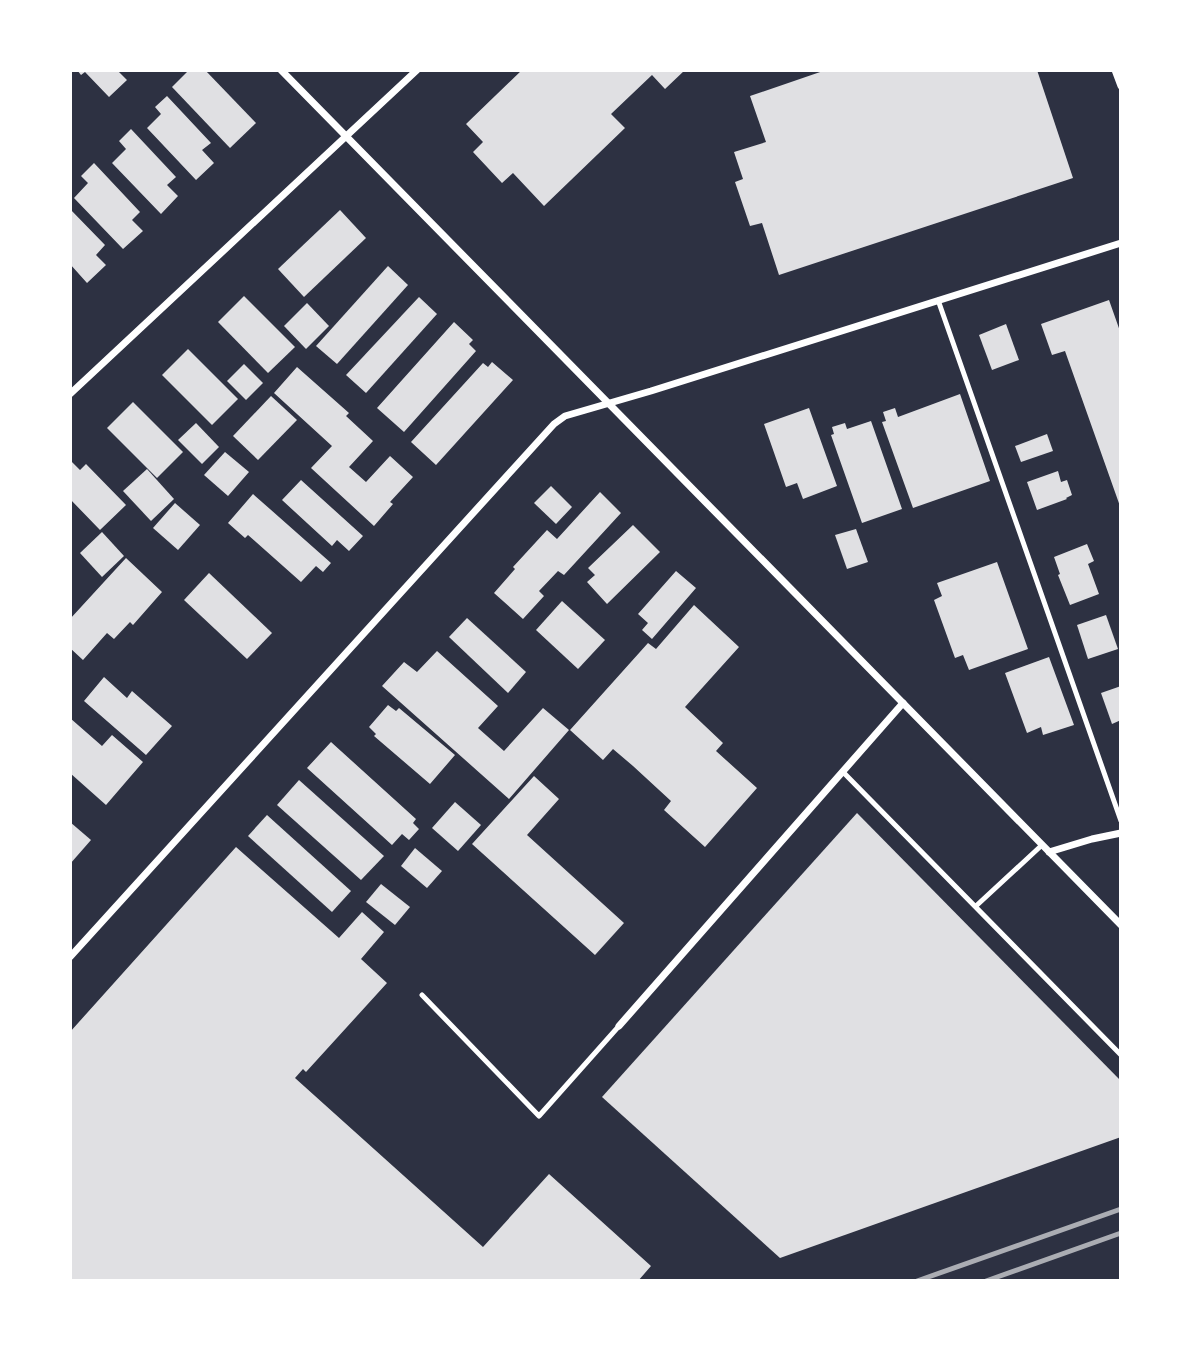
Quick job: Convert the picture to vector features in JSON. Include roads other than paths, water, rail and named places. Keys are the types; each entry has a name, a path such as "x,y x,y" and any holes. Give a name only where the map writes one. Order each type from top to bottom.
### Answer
{"street":[{"path":"281,70 1121,925"},
{"path":"70,394 417,70"},
{"path":"1115,70 1121,86"},
{"path":"70,957 554,424 565,416 1121,243"},
{"path":"619,1026 903,703"},
{"path":"1049,852 1121,833"}],"lane":[{"path":"938,300 1121,821"},
{"path":"843,772 1121,1055"},
{"path":"975,906 1042,845"},
{"path":"422,995 539,1116 619,1026"}],"railway":[{"path":"917,1281 1121,1209"},
{"path":"986,1281 1121,1233"}]}
